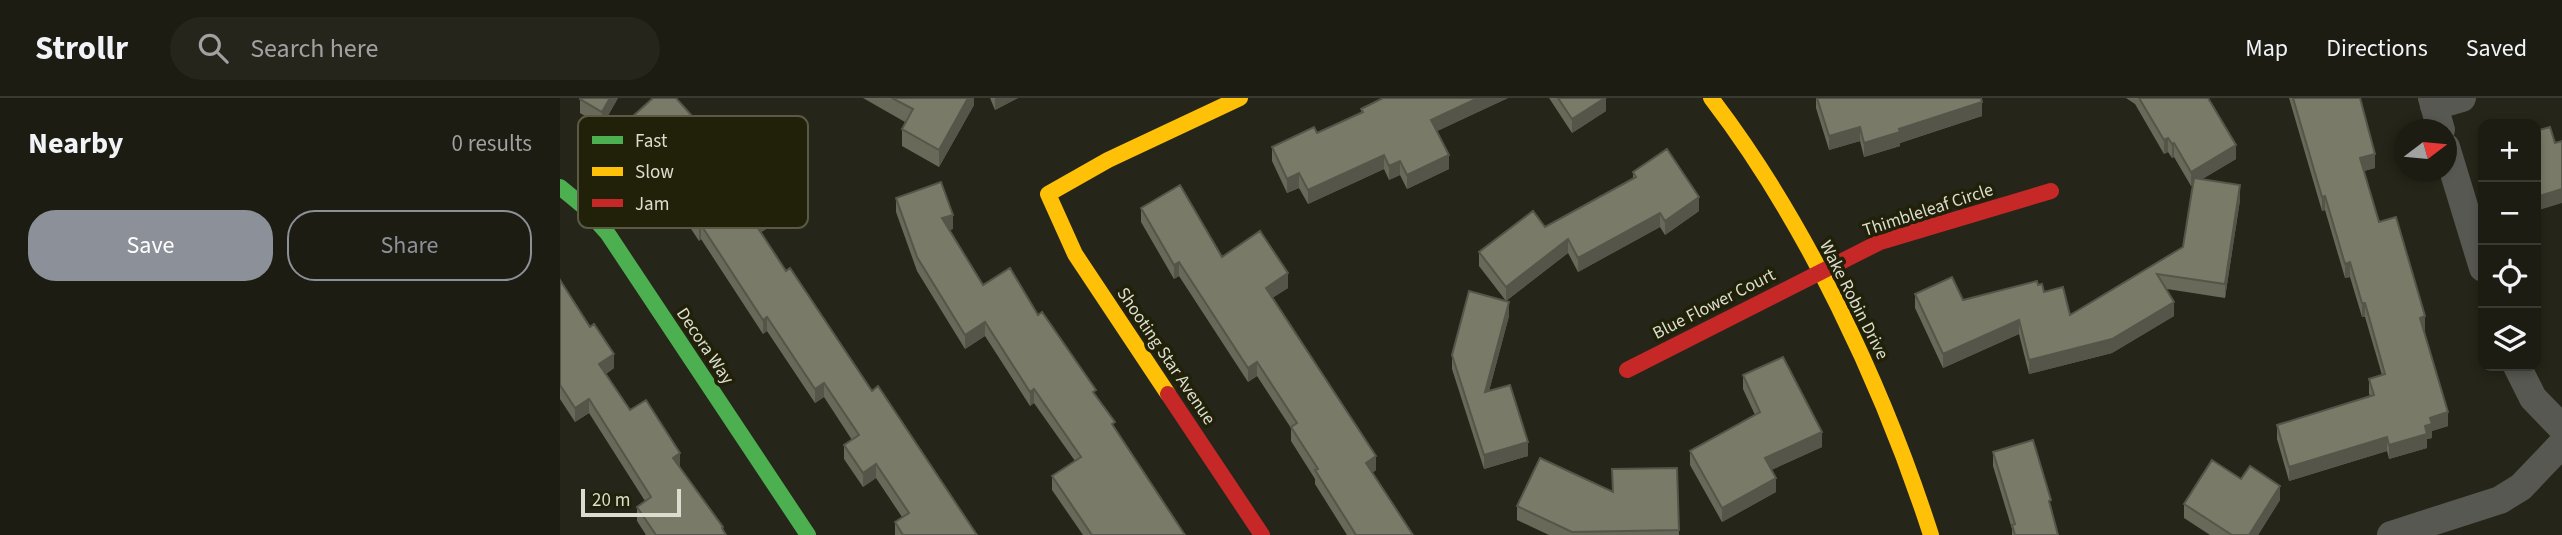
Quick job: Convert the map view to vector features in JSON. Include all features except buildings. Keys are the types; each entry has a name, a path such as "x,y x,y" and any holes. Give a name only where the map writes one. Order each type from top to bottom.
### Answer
{"street":[{"name":"Shooting Star Avenue","path":"1240,98 1108,160 1048,194 1075,254 1262,535"},
{"name":"Wake Robin Drive","path":"1711,98 1754,158 1819,272 1877,386 1931,535"},
{"path":"2436,111 2462,98"},
{"path":"2457,182 2478,252"},
{"name":"Decora Way","path":"560,187 578,201"},
{"name":"Thimbleleaf Circle","path":"1819,272 1880,242 2051,191"},
{"name":"Decora Way","path":"603,228 807,535"},
{"name":"Blue Flower Court","path":"1627,370 1819,272"},
{"path":"2520,371 2533,398 2562,428"},
{"path":"2390,535 2500,500 2521,486 2562,444"}],"traffic: fast":[{"path":"560,187 578,202"},
{"path":"603,228 808,535"}],"traffic: slow":[{"path":"1168,394 1075,254 1048,194 1108,160 1240,98"},
{"path":"1711,98 1779,198 1839,307 1890,421 1931,535"}],"traffic: jam":[{"path":"1627,370 1880,242 2051,191"},
{"path":"1168,394 1262,535"}]}
